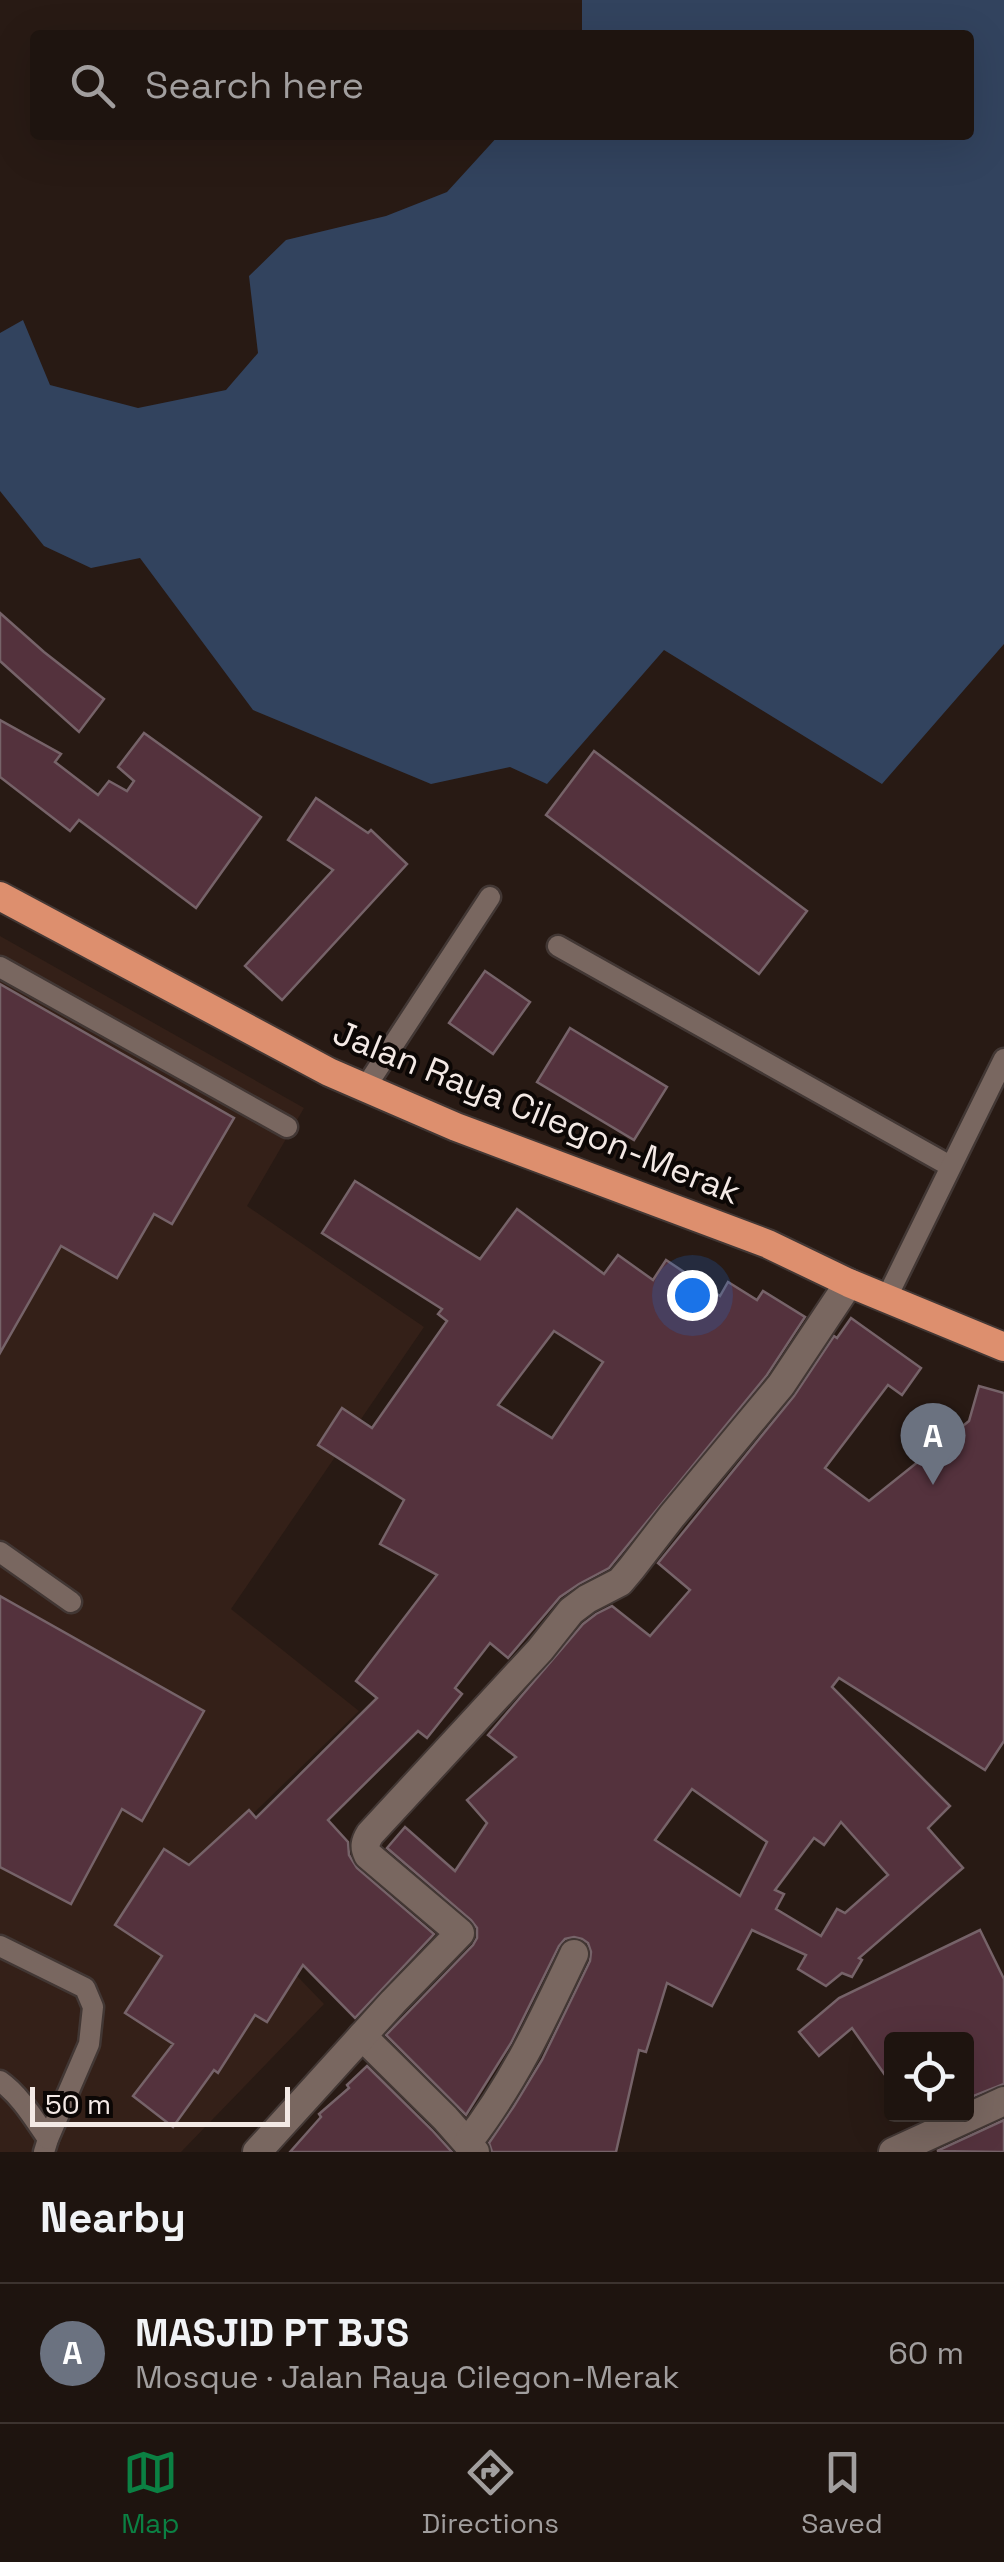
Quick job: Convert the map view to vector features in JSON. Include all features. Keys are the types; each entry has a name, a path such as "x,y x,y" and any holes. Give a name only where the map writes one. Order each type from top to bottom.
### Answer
{"highway":[{"name":"Jalan Raya Cilegon-Merak","path":"0,896 364,1088 456,1127 768,1244 1004,1347"}],"street":[{"path":"257,2152 460,1933 368,1855 366,1841 571,1611 620,1582 632,1570 781,1385 849,1282"},
{"path":"362,2036 472,2147 520,2067 574,1954"},
{"path":"893,2152 1004,2101"}],"lane":[{"path":"364,1088 490,896"},
{"path":"558,946 950,1166"},
{"path":"0,967 287,1128"},
{"path":"887,1297 1004,1059"},
{"path":"0,1552 71,1602"},
{"path":"0,1946 85,1988 93,2006 88,2044 46,2145"},
{"path":"0,2080 8,2086 46,2145"}],"shaded area":[{"path":"0,936 304,1108 247,1206 424,1327 231,1609 359,1711 195,1870 324,2004 181,2152 0,2152"}],"water":[{"path":"582,0 1004,0 1004,644 882,784 664,650 547,784 510,767 431,784 253,710 140,558 91,568 44,546 0,491 0,333 23,320 50,385 138,408 226,390 258,353 249,276 286,240 386,216 447,192 494,140 974,140 974,30 582,30"}],"building":[{"path":"0,613 104,699 79,732 0,661"},
{"path":"0,720 61,754 55,762 98,795 109,781 127,791 134,781 118,767 144,733 261,817 196,908 79,820 70,831 0,777"},
{"path":"594,751 807,911 759,974 546,815"},
{"path":"316,798 368,833 371,830 407,864 282,1000 245,966 333,870 288,840"},
{"path":"485,971 530,1002 493,1054 449,1023"},
{"path":"0,984 234,1118 172,1224 154,1214 117,1278 61,1246 0,1353"},
{"path":"570,1028 667,1087 634,1140 537,1082"},
{"path":"355,1181 480,1259 517,1209 604,1274 618,1255 653,1280 666,1260 720,1296 728,1282 757,1300 763,1291 805,1317 767,1375 609,1568 560,1597 508,1658 490,1643 455,1688 462,1694 427,1738 418,1731 328,1820 348,1842 349,1855 357,1868 434,1934 355,2018 303,1965 267,2022 255,2015 218,2073 214,2070 173,2127 133,2096 173,2044 125,2013 162,1956 115,1925 164,1849 189,1865 249,1810 256,1818 377,1698 356,1681 437,1575 380,1544 404,1500 318,1445 342,1408 372,1428 447,1321 438,1314 442,1309 322,1233","holes":["554,1331 603,1362 552,1438 498,1405"]},
{"path":"851,1318 921,1368 902,1395 888,1385 825,1468 869,1501 969,1421 979,1386 1004,1393 1004,1741 985,1770 839,1678 832,1687 950,1806 928,1828 963,1868 859,1958 862,1960 852,1977 842,1973 826,1986 798,1969 806,1955 752,1930 712,2006 667,1983 646,2052 639,2050 616,2152 492,2152 489,2143 542,2060 590,1961 588,1943 574,1937 559,1946 511,2043 466,2115 386,2035 473,1945 477,1928 387,1848 405,1827 455,1871 487,1823 467,1800 516,1757 488,1735 583,1624 596,1614 612,1606 650,1636 690,1590 658,1563 794,1396 834,1336 837,1338","holes":["692,1789 767,1842 740,1896 655,1840","841,1822 888,1875 845,1913 837,1909 821,1936 776,1909 784,1894 775,1890 814,1838 824,1845"]},
{"path":"0,1596 204,1711 142,1821 122,1809 71,1904 0,1867"},
{"path":"980,1930 1004,1979 1004,2084 974,2096 974,2032 884,2032 884,2074 852,2028 819,2056 799,2032 839,1998"},
{"path":"367,2066 452,2152 290,2152 321,2117 319,2114"},
{"path":"1004,2120 1004,2152 937,2151"}],"place":[{"name":"MASJID PT BJS","path":"933,1485"}]}
